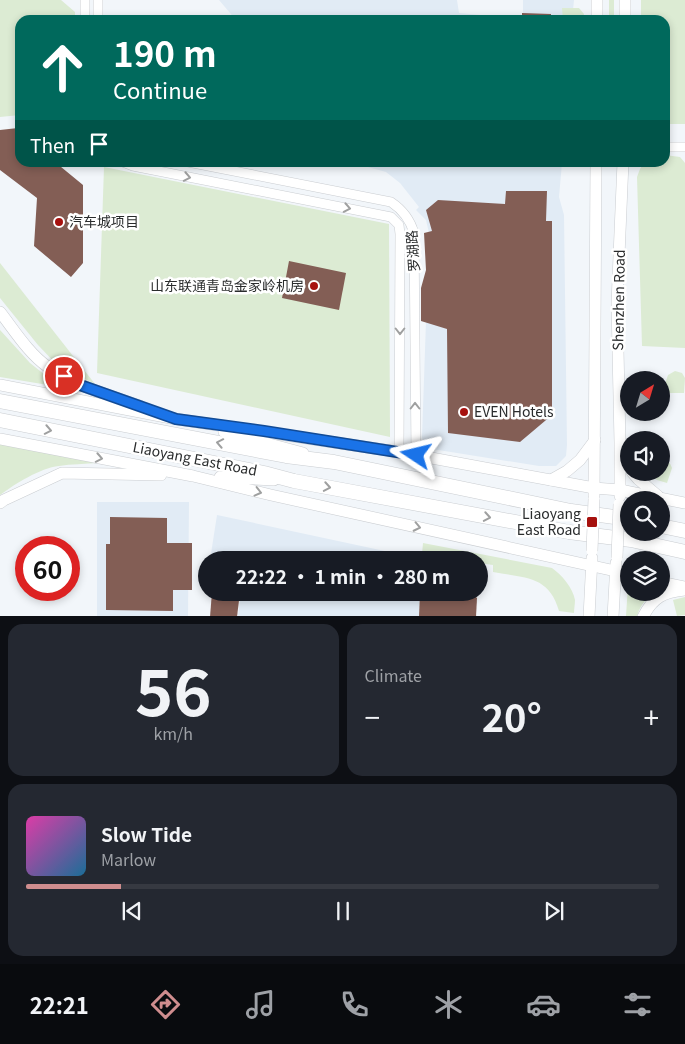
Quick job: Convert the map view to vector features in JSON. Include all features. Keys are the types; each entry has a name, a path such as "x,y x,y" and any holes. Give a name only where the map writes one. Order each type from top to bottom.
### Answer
{"highway":[{"name":"Liaoyang East Road","path":"0,401 286,456 334,462 571,511 620,518"},
{"name":"Liaoyang East Road","path":"0,420 264,473 294,481 569,532 631,540 684,552"},
{"path":"670,528 685,530"}],"main road":[{"path":"597,0 597,15"},
{"path":"625,0 625,15"},
{"name":"Shenzhen Road","path":"588,616 595,440 596,167"},
{"name":"Shenzhen Road","path":"620,443 617,303 623,167"},
{"path":"0,312 34,354 48,367 80,385 176,419 334,462"},
{"path":"0,385 176,419 416,455 551,480 594,494 620,490 626,491"},
{"name":"Liaoyang East Road","path":"0,439 193,476 620,572"},
{"path":"551,480 568,472 595,440"},
{"path":"0,503 62,473 193,476 294,481"},
{"name":"Shenzhen Road","path":"613,616 620,481"},
{"path":"639,481 652,491"},
{"path":"670,499 685,503"},
{"path":"670,584 685,588"},
{"path":"643,616 650,605 660,596 685,588"}],"street":[{"path":"85,0 85,15"},
{"path":"98,0 98,15"},
{"path":"670,147 685,147"},
{"path":"140,167 391,217 399,225 399,452"},
{"name":"罗湖路","path":"213,167 391,202 400,208 408,218 414,233 416,455"}],"shaded area":[{"path":"219,0 457,0 459,13 480,15 232,15"},
{"path":"523,0 574,0 572,15 523,15"},
{"path":"368,167 562,167 559,197 564,215 567,445 566,456 556,466 539,466 432,449 422,438 429,233 426,220 416,210 419,207 400,183 386,172"},
{"path":"97,502 189,502 188,616 97,616"},
{"path":"217,515 385,551 211,551"},
{"path":"240,601 420,601 419,616 238,616"}],"green space":[{"path":"0,0 61,0 75,12 75,15 15,15 15,116 0,117"},
{"path":"609,0 614,0 614,15 609,15"},
{"path":"641,0 685,0 685,124 670,124 670,15 641,15"},
{"path":"562,8 579,8 584,14 584,15 563,15"},
{"path":"670,156 680,157 685,163 685,348 642,346 637,177 641,167 670,167"},
{"path":"104,167 389,224 390,437 97,373"},
{"path":"0,263 95,384 59,367 38,345 0,298"},
{"path":"0,330 30,363 60,387 0,377"},
{"path":"675,371 682,373 685,378 684,393 670,393 670,374"},
{"path":"0,444 98,463 52,467 36,473 0,495"},
{"path":"423,543 464,551 422,551"},
{"path":"488,556 552,568 560,574 572,591 575,600 574,613 559,611 555,599 542,584 525,577 493,572 493,565 488,564"},
{"path":"685,597 685,615 677,616 673,600"},
{"path":"627,601 645,601 637,616 626,616"}],"building":[{"path":"522,13 551,14 551,15 522,15"},
{"name":"汽车城项目","path":"15,128 15,167 61,167 83,185 83,263 71,277 34,246 37,198 0,170 0,130"},
{"path":"506,191 547,191 546,221 552,221 552,415 520,442 448,433 447,329 421,321 421,288 426,270 424,233 432,231 426,210 438,200 505,204"},
{"name":"山东联通青岛金家岭机房","path":"289,261 346,273 339,310 282,298"},
{"path":"110,517 167,518 167,543 192,543 192,590 173,590 173,611 106,610 106,544 110,544"},
{"path":"211,601 239,601 237,616 210,616"},
{"path":"420,601 477,601 476,616 419,616"}],"place":[{"name":"汽车城项目","path":"59,222"},
{"name":"山东联通青岛金家岭机房","path":"314,286"},
{"name":"EVEN Hotels","path":"464,412"},
{"name":"Liaoyang East Road","path":"592,522"}],"route":[{"path":"64,376 80,385 176,419 416,455"}]}
